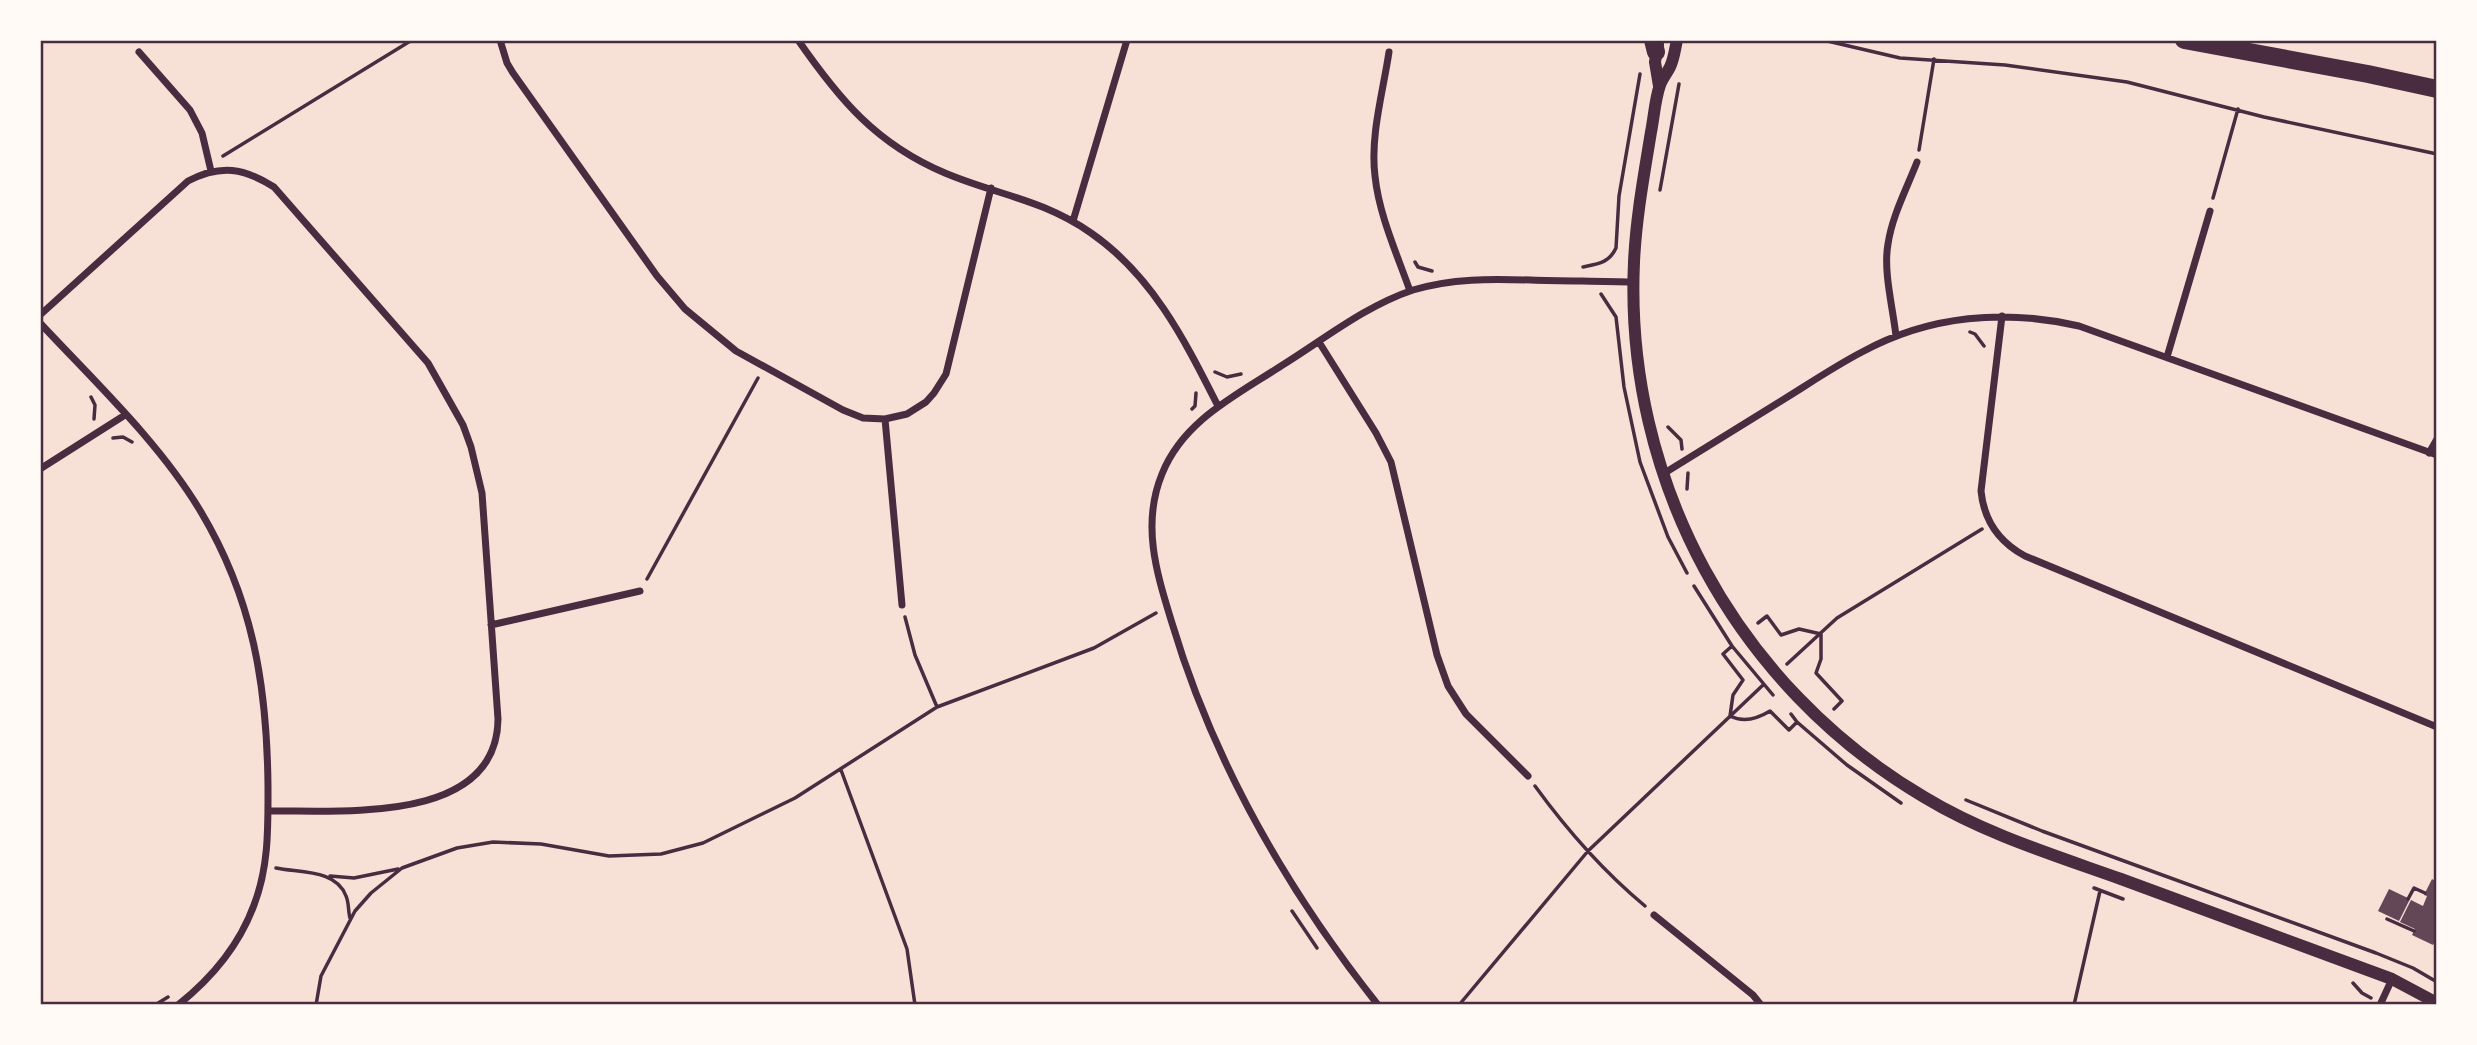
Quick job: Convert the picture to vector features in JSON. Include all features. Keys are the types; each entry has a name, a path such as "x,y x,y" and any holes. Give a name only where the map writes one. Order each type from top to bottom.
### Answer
{"main road":[{"path":"2184,40 2437,89"}],"street":[{"path":"500,40 513,74 657,276 701,325 736,351 843,410 863,418 885,419 907,414 926,402 946,374 991,188"},
{"path":"798,40 839,97 883,138 945,173 1033,202 1073,221 1111,248 1144,281 1171,318 1219,406"},
{"path":"1073,221 1127,40"},
{"path":"1677,40 1672,63 1660,86 1634,250 1635,347 1639,380 1662,475 1688,540 1722,602 1760,654 1805,705 1864,758 1954,814 2018,842 2392,979 2437,1003"},
{"path":"1656,44 1655,62 1660,86"},
{"path":"139,52 190,110 202,133 211,172"},
{"path":"1390,52 1374,151 1374,174 1381,209 1410,291"},
{"path":"1896,336 1886,258 1888,244 1917,162"},
{"path":"40,315 188,181 211,172 244,172 274,187 413,345 441,383 463,425 477,470 484,517 498,732 485,766 468,783 446,794 396,806 268,811"},
{"path":"2166,357 2210,211"},
{"path":"1378,1005 1302,902 1245,804 1213,735 1168,609 1152,547 1152,510 1161,475 1179,443 1204,416 1378,305 1410,291 1466,279 1633,282"},
{"path":"1662,475 1849,359 1896,336 1917,328 1959,319 2002,316 2054,320 2079,326 2433,454 2437,439"},
{"path":"2002,316 1981,478 1982,502 1990,525 2006,543 2025,556 2437,727"},
{"path":"40,323 165,460 201,511 216,538 240,595 250,625 263,685 267,716 268,811 265,866 254,907 234,945 208,978 178,1005"},
{"path":"1319,342 1376,432 1391,462 1437,655 1448,686 1466,714 1528,776"},
{"path":"40,469 125,415"},
{"path":"885,419 902,605"},
{"path":"491,625 640,591"},
{"path":"1654,915 1753,995 1761,1005"},
{"path":"2380,1005 2392,979"}],"path":[{"path":"223,156 412,40"},
{"path":"1823,40 1900,58 2005,65 2127,82 2264,117 2437,153"},
{"path":"1917,162 1934,59"},
{"path":"1574,268 1602,264 1616,248 1619,196 1640,72"},
{"path":"1658,199 1678,86"},
{"path":"2210,211 2238,109"},
{"path":"1399,261 1410,257 1418,267 1429,271 1440,270"},
{"path":"1965,331 1975,334 1981,340 1986,355"},
{"path":"640,591 764,367"},
{"path":"1188,414 1195,406 1193,384 1214,372 1227,377 1250,369"},
{"path":"84,388 95,405 92,417 110,439 123,437 141,449"},
{"path":"1666,420 1673,434 1681,440 1689,476"},
{"path":"1688,494 1686,483 1698,466"},
{"path":"1977,523 1985,538"},
{"path":"1785,665 1837,618 1990,525"},
{"path":"1152,602 1158,625"},
{"path":"902,605 915,655 937,707"},
{"path":"265,866 354,878 402,868 457,848 493,842 541,844 609,856 675,852 703,843 778,808 937,707 1094,648 1154,613 1168,609"},
{"path":"1763,629 1758,623 1767,616 1781,635 1799,629 1821,634"},
{"path":"1821,634 1821,659 1816,673 1842,701 1834,709 1826,702"},
{"path":"1730,716 1733,695 1743,680 1723,654 1732,646"},
{"path":"1748,667 1774,696"},
{"path":"1459,1005 1588,850 1767,681"},
{"path":"1783,706 1792,715"},
{"path":"1730,716 1737,720 1753,719 1770,711 1789,730 1797,722"},
{"path":"841,770 907,949 915,1005"},
{"path":"1528,776 1564,825 1619,884 1654,915"},
{"path":"1957,796 2042,831 2376,953 2413,968 2437,982"},
{"path":"316,1005 321,976 350,918 371,893 402,868"},
{"path":"328,876 346,896 350,918"},
{"path":"2408,899 2414,888 2425,893"},
{"path":"2074,1005 2100,891"},
{"path":"1287,903 1322,955"},
{"path":"2387,919 2414,931"},
{"path":"155,1005 170,996"}],"building":[{"path":"2432,879 2437,882 2437,937 2433,945 2412,935 2415,929 2400,922 2411,900 2423,906 2427,896 2424,895"},
{"path":"2389,889 2410,899 2399,921 2378,911"}]}
